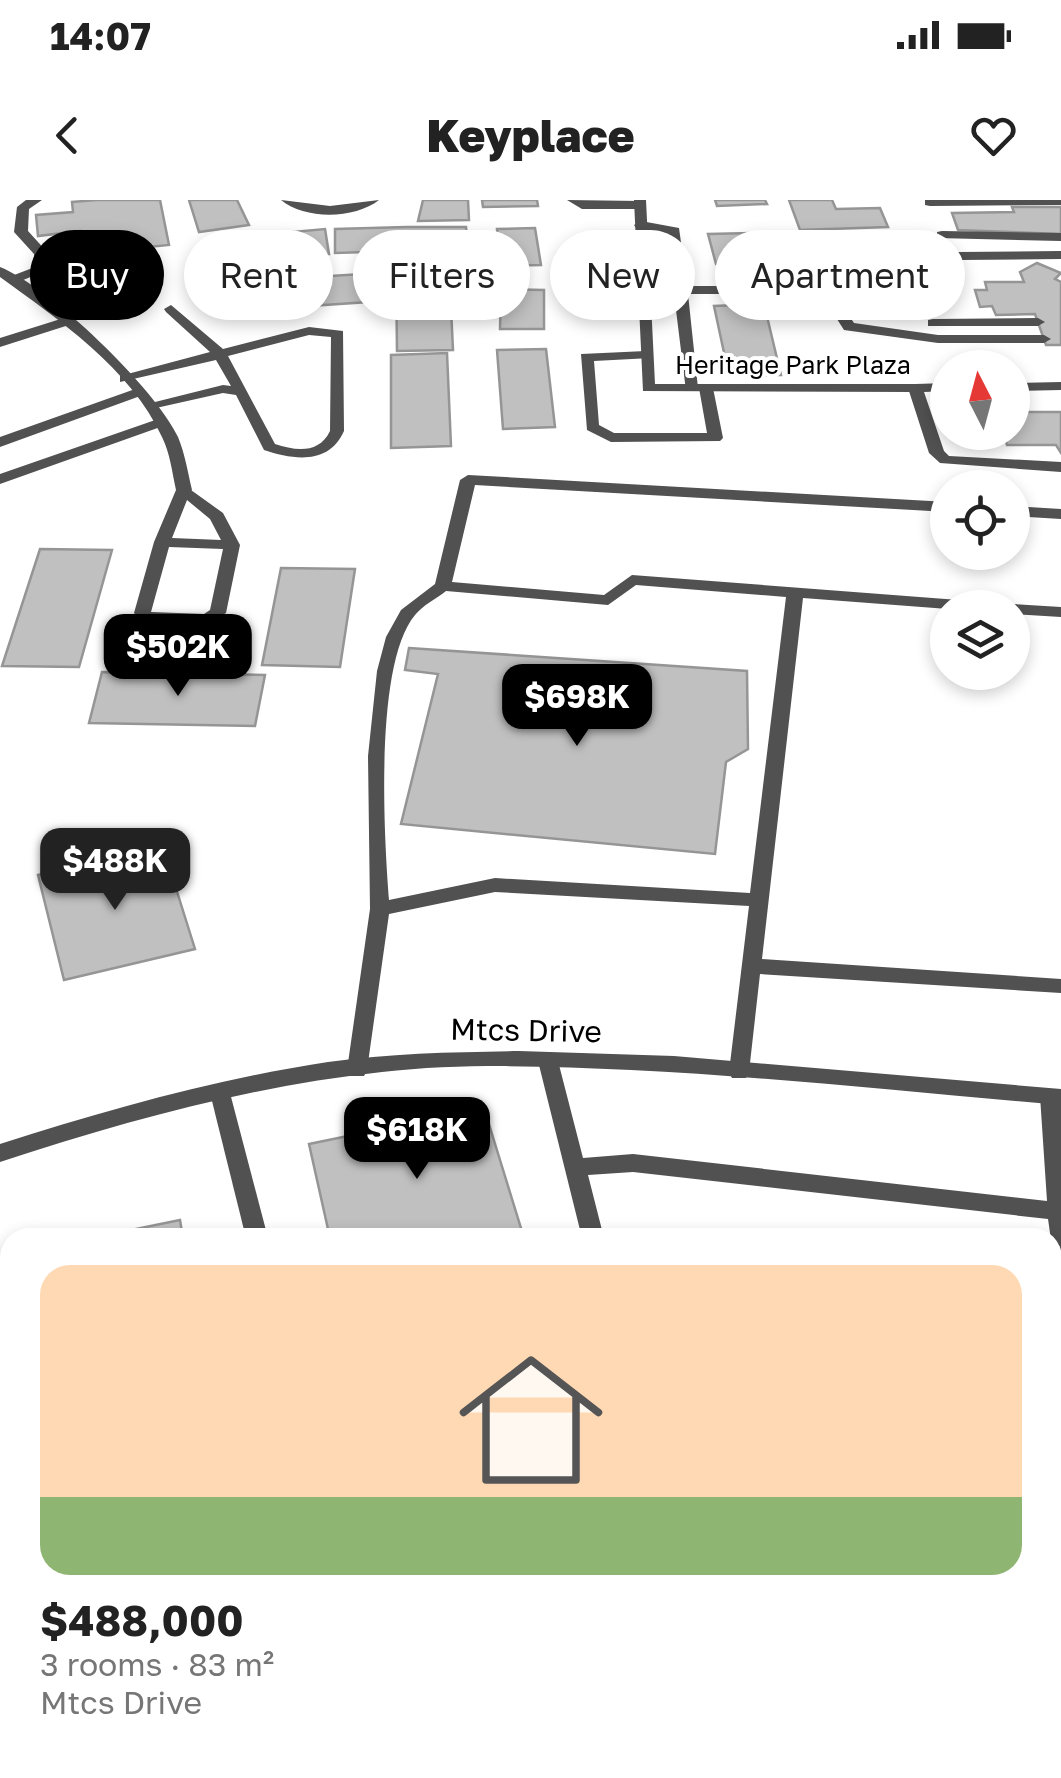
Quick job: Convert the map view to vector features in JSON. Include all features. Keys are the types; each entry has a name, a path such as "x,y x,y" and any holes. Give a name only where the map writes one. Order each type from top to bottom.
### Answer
{"street":[{"path":"14,280 42,269 41,253 21,232 23,207 36,200"},
{"path":"286,200 312,209 356,207 373,200"},
{"path":"573,200 582,204 640,202"},
{"path":"930,202 1061,201"},
{"name":"Heritage Park Plaza","path":"640,202 640,230"},
{"path":"640,225 668,230"},
{"path":"965,235 1061,237"},
{"path":"965,255 1061,254"},
{"path":"0,271 66,321 152,407 161,422 184,490 216,516 232,545 218,614 207,619 147,618 142,613 162,542 184,490"},
{"path":"126,379 199,359 220,354 309,331 338,334 337,430 333,444 324,451 288,454 270,446 259,433 220,354 171,309"},
{"name":"Heritage Park Plaza","path":"645,320 648,388 930,388"},
{"path":"646,355 586,356 592,427 611,438 715,438 698,388 686,320"},
{"path":"844,320 848,327 1041,331"},
{"path":"0,343 66,321"},
{"path":"935,331 962,347 1061,346"},
{"path":"1030,386 1061,386"},
{"path":"915,388 937,453 945,460 1061,467"},
{"path":"152,407 223,389 242,392"},
{"path":"0,442 138,392"},
{"path":"0,478 161,422"},
{"path":"357,1070 380,909 374,849 378,740 390,656 405,616 443,586 468,480 930,507"},
{"path":"1030,512 1061,514"},
{"path":"162,542 232,545"},
{"path":"443,586 608,600 632,580 930,603"},
{"path":"739,1072 794,592"},
{"path":"1030,609 1061,612"},
{"path":"380,909 494,886 759,900"},
{"path":"752,966 1061,986"},
{"name":"Mtcs Drive","path":"0,1153 124,1112 357,1070 440,1060 739,1072 1055,1096"},
{"path":"548,1062 590,1228"},
{"path":"220,1093 254,1228"},
{"path":"1055,1096 1060,1228"},
{"path":"575,1167 632,1163 1058,1210"}],"building":[{"path":"160,200 169,245 164,246 164,230 37,230 36,215 73,212 72,202"},
{"path":"189,200 237,200 249,225 213,230 198,230"},
{"path":"423,200 468,200 469,220 418,221"},
{"path":"482,200 537,200 538,206 483,207"},
{"path":"715,200 765,200 767,204 717,206"},
{"path":"789,200 832,200 836,209 880,208 888,227 800,230"},
{"path":"1012,207 1061,207 1061,234 958,230 952,213 1014,212"},
{"path":"535,228 541,265 530,265 530,230 497,229"},
{"path":"335,229 466,230 353,230 353,252 335,253"},
{"path":"708,234 715,234 715,260"},
{"path":"1037,263 1061,273 1055,279 1061,282 1061,345 1046,345 1035,314 996,315 992,306 980,307 975,290 987,290 985,282 1024,282 1020,272"},
{"path":"353,275 353,303 333,304 333,276"},
{"path":"530,290 544,290 544,329 500,329 500,320 530,320"},
{"path":"397,320 452,320 453,350 397,351"},
{"path":"717,320 768,320 781,375 729,376"},
{"path":"546,349 555,427 503,429 497,350"},
{"path":"447,353 451,446 391,448 391,355"},
{"path":"1030,412 1061,412 1061,453 1056,445 1030,445"},
{"path":"40,549 112,550 79,667 2,666"},
{"path":"281,568 355,569 340,667 262,665"},
{"path":"409,648 747,671 748,749 726,762 715,854 401,824 438,674 405,670"},
{"path":"102,672 265,675 255,726 89,723"},
{"path":"163,847 195,949 64,980 38,875"},
{"path":"484,1108 521,1228 328,1228 309,1144"},
{"path":"180,1220 181,1228 141,1228"}]}
